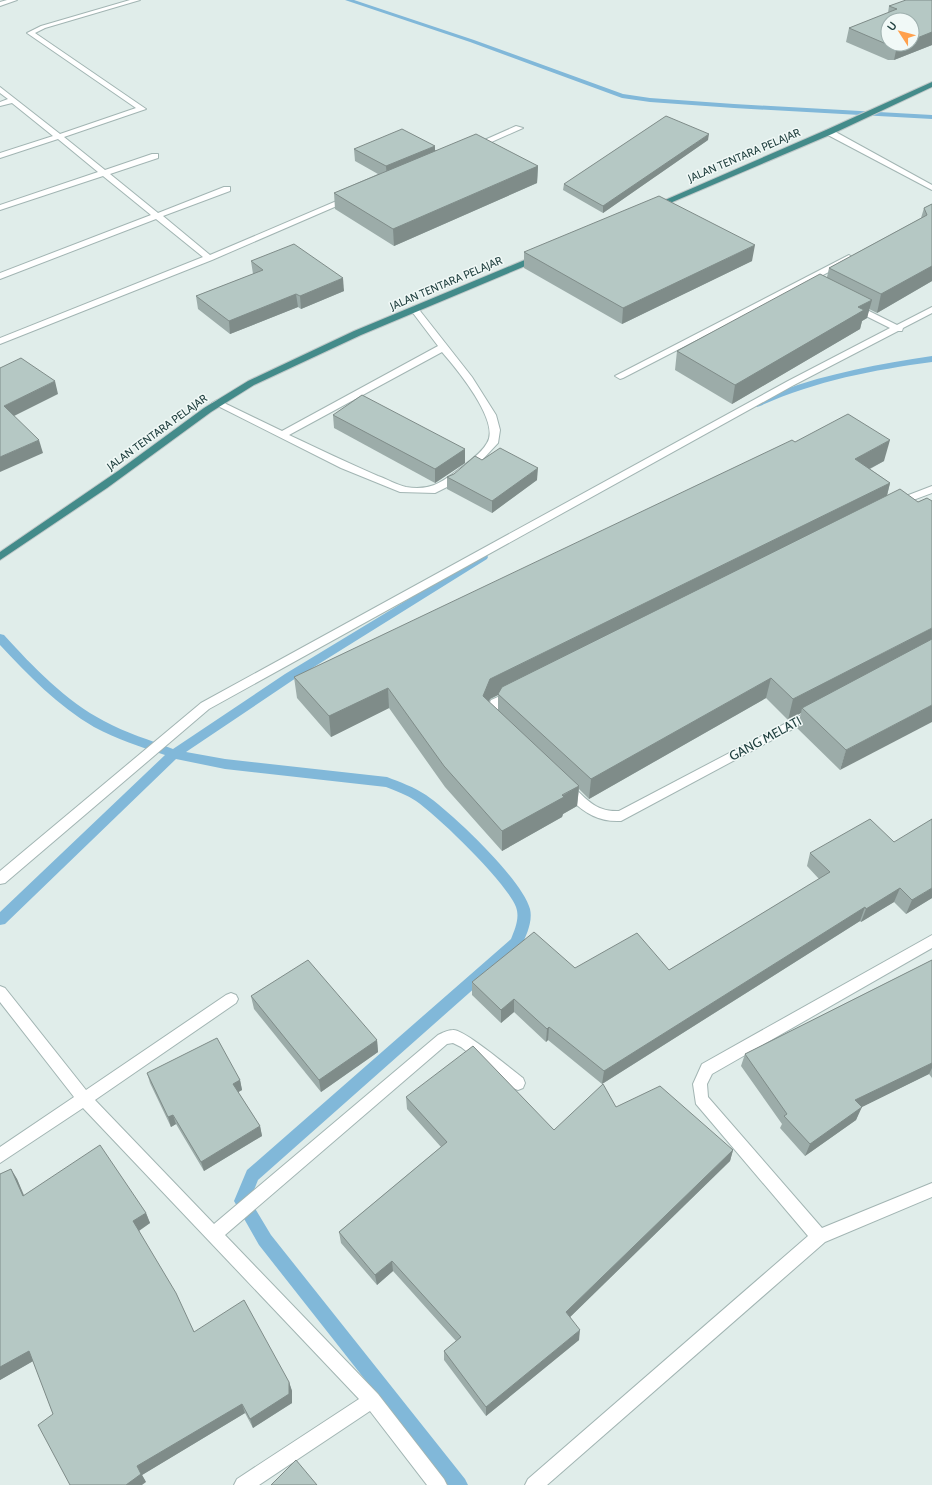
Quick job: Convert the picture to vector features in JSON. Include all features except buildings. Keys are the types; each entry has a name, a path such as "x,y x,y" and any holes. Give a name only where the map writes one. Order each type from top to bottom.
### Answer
{"highway":[{"name":"JALAN TENTARA PELAJAR","path":"641,212 829,132 932,84"},
{"name":"JALAN TENTARA PELAJAR","path":"0,558 217,403 250,384 291,363 414,309 548,253"}],"street":[{"path":"0,4 14,0"},
{"path":"0,156 142,109 30,33 43,27 137,0"},
{"path":"0,89 209,258"},
{"path":"0,104 14,100"},
{"path":"469,149 519,128"},
{"path":"829,132 932,188"},
{"path":"0,208 154,156"},
{"path":"0,276 227,189"},
{"path":"0,341 209,258 360,194"},
{"path":"620,376 858,254"},
{"path":"804,281 817,288"},
{"path":"844,302 899,329"},
{"path":"217,403 345,466 404,490 431,491 449,482 480,457 493,443 495,430 491,415 467,377 414,309"},
{"path":"0,879 205,706 791,383 899,329 932,310"},
{"path":"282,435 444,348"},
{"path":"889,507 932,489"},
{"path":"903,500 915,508"},
{"path":"502,727 490,716 495,703 524,689"},
{"name":"GANG MELATI","path":"560,781 595,814 607,817 620,816 821,708"},
{"path":"819,1237 701,1099 700,1084 707,1069 932,941"},
{"path":"0,992 85,1100 372,1400 438,1485"},
{"path":"0,1156 85,1100 231,999"},
{"path":"213,1235 443,1038 454,1036 466,1043 518,1083"},
{"path":"534,1485 819,1237 932,1190"},
{"path":"244,1485 372,1400"}],"waterway":[{"path":"348,0 472,41 622,96 650,100 734,106 932,117"},
{"path":"757,404 797,387 819,381 889,365 932,359"},
{"path":"174,754 289,677 483,557"},
{"path":"0,638 25,665 74,708 99,724 127,737 174,754"},
{"path":"0,920 174,754"},
{"path":"174,754 225,764 387,782 412,792 435,809 496,869 509,885 523,908 524,918 516,943 252,1175 242,1201 265,1240 459,1485"}]}
